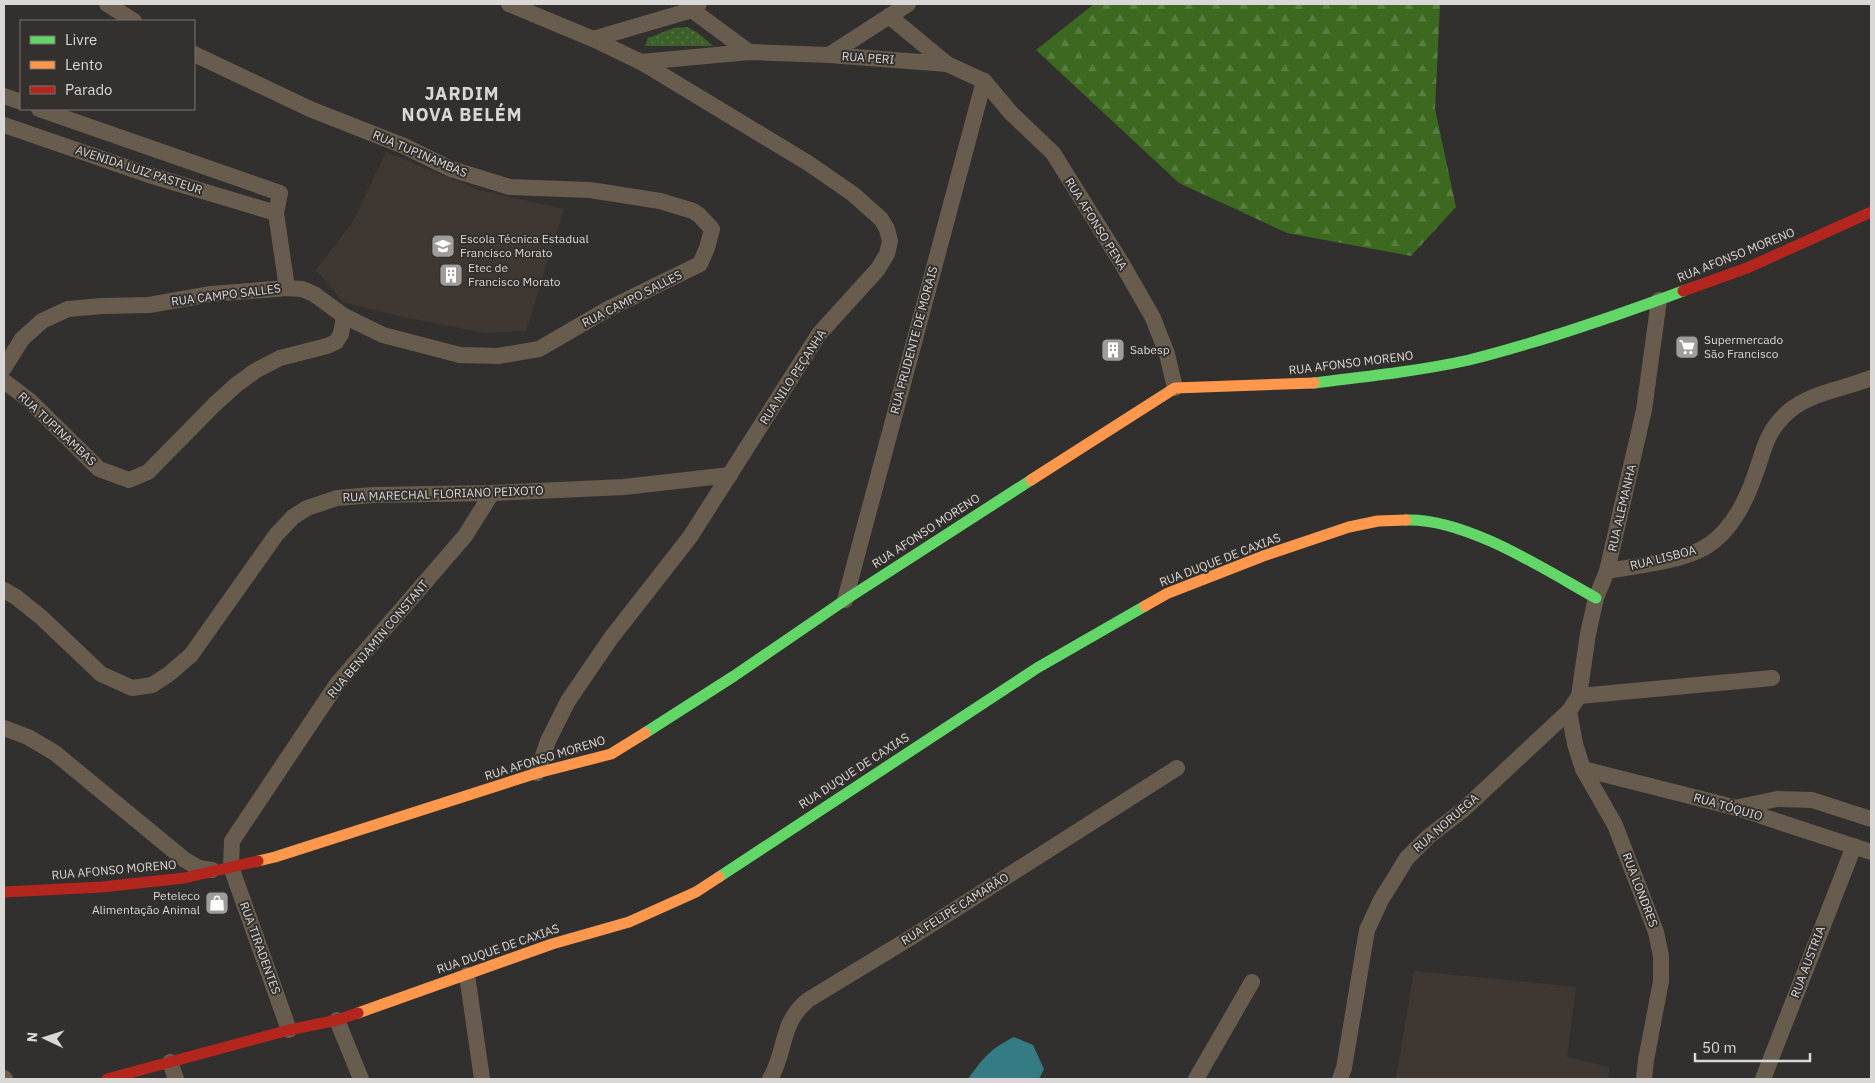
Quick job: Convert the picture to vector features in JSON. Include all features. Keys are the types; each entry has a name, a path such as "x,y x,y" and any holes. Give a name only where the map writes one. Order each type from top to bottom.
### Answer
{"main road":[{"name":"RUA AFONSO MORENO","path":"4,892 150,883 184,878 275,857 537,774 611,754 734,676 845,600 1175,388 1303,384 1365,377 1467,360 1535,342 1747,268 1871,212"},
{"name":"RUA DUQUE DE CAXIAS","path":"107,1079 289,1030 337,1020 552,944 629,922 669,906 696,892 1038,668 1160,598 1263,556 1349,527 1378,521 1412,520 1433,522 1482,538 1521,556 1596,598"}],"street":[{"path":"106,4 132,20"},
{"path":"510,4 593,39 696,7 749,52"},
{"path":"829,55 908,4"},
{"path":"889,16 947,64"},
{"name":"RUA NILO PEÇANHA","path":"537,774 548,741 568,701 611,638 690,537 818,334 878,269 887,254 890,242 887,229 881,219 852,194 808,163 641,62 593,39"},
{"name":"RUA PERI","path":"641,62 749,52 829,55 947,64 984,81"},
{"name":"RUA TUPINAMBAS","path":"195,54 310,108 404,146 451,169 510,187 590,190 660,201 692,210 712,229"},
{"name":"RUA AFONSO PENA","path":"984,81 1011,113 1053,154 1116,254 1153,318 1167,354 1175,388"},
{"name":"RUA PRUDENTE DE MORAIS","path":"845,600 984,81"},
{"path":"4,96 20,102"},
{"name":"AVENIDA LUIZ PASTEUR","path":"4,125 149,175 276,213 280,193 43,110"},
{"path":"276,213 286,288"},
{"name":"RUA CAMPO SALLES","path":"4,368 22,339 42,321 68,309 150,305 211,294 286,288 314,294 344,316 382,335 460,355 498,356 539,349 608,309 700,264 708,248 712,229"},
{"name":"RUA ALEMANHA","path":"1569,712 1579,696 1588,634 1596,598 1607,571 1644,410 1659,300"},
{"name":"RUA TUPINAMBAS","path":"4,380 29,400 99,469 129,480 148,472 214,404 254,371 280,358 336,342 341,334 344,316"},
{"name":"RUA LISBOA","path":"1607,571 1653,563 1688,554 1710,545 1730,525 1747,499 1761,453 1772,428 1789,411 1809,398 1848,387 1871,378"},
{"name":"RUA MARECHAL FLORIANO PEIXOTO","path":"4,590 41,617 101,674 132,688 152,685 169,674 191,654 276,535 293,517 307,508 337,498 355,496 492,493 624,487 730,476"},
{"name":"RUA BENJAMIN CONSTANT","path":"231,867 232,841 337,684 465,536 492,493"},
{"path":"1579,696 1772,678"},
{"name":"RUA LONDRES","path":"1569,712 1575,744 1583,769 1615,825 1656,932 1661,956 1661,981 1644,1079"},
{"name":"RUA NORUEGA","path":"1344,1076 1367,930 1386,891 1407,858 1428,837 1462,810 1569,712"},
{"path":"4,728 28,737 55,754 185,860 199,868 214,871"},
{"name":"RUA FELIPE CAMARÃO","path":"770,1079 777,1064 789,1021 808,1000 916,935 1176,768"},
{"name":"RUA TÓQUIO","path":"1583,769 1737,808 1871,852"},
{"path":"1737,808 1777,799 1812,800 1871,819"},
{"name":"RUA AUSTRIA","path":"1764,1079 1854,846"},
{"name":"RUA TIRADENTES","path":"231,867 289,1030"},
{"path":"467,974 482,1079"},
{"path":"1196,1079 1252,982"},
{"path":"337,1020 361,1079"},
{"path":"170,1062 176,1079"}],"shaded area":[{"name":"Escola Técnica Estadual Francisco Morato","path":"386,152 479,190 564,209 526,331 485,333 394,315 343,302 316,270 352,223"},
{"path":"1414,971 1576,987 1567,1057 1609,1067 1608,1079 1396,1079"}],"green space":[{"path":"1094,4 1440,4 1435,109 1456,207 1411,256 1287,233 1179,183 1036,50"},
{"path":"687,27 698,33 713,46 645,46 648,38 674,28"}],"water":[{"path":"1014,1037 1033,1045 1044,1069 1039,1079 968,1079 988,1055 999,1045"}],"traffic: fast":[{"path":"1314,383 1411,371 1469,360 1577,328 1683,291"},
{"path":"645,733 734,676 845,600 1031,480"},
{"path":"1406,520 1454,527 1479,536 1529,560 1596,598"},
{"path":"719,877 1037,668 1145,606"}],"traffic: slow":[{"path":"1031,480 1175,388 1314,383"},
{"path":"1145,606 1168,593 1263,556 1349,527 1378,521 1406,520"},
{"path":"258,861 537,773 611,754 645,733"},
{"path":"358,1013 552,944 629,922 696,892 719,877"}],"traffic: jam":[{"path":"1683,291 1747,268 1871,212"},
{"path":"4,892 102,887 184,878 258,861"},
{"path":"107,1079 358,1013"}],"place":[{"name":"Escola Técnica Estadual Francisco Morato","path":"443,246"},
{"name":"Etec de Francisco Morato","path":"451,275"},
{"name":"Supermercado São Francisco","path":"1687,347"},
{"name":"Sabesp","path":"1113,350"},
{"name":"Peteleco Alimentação Animal","path":"217,903"}],"district":[{"name":"JARDIM NOVA BELÉM","path":"462,104"}]}
